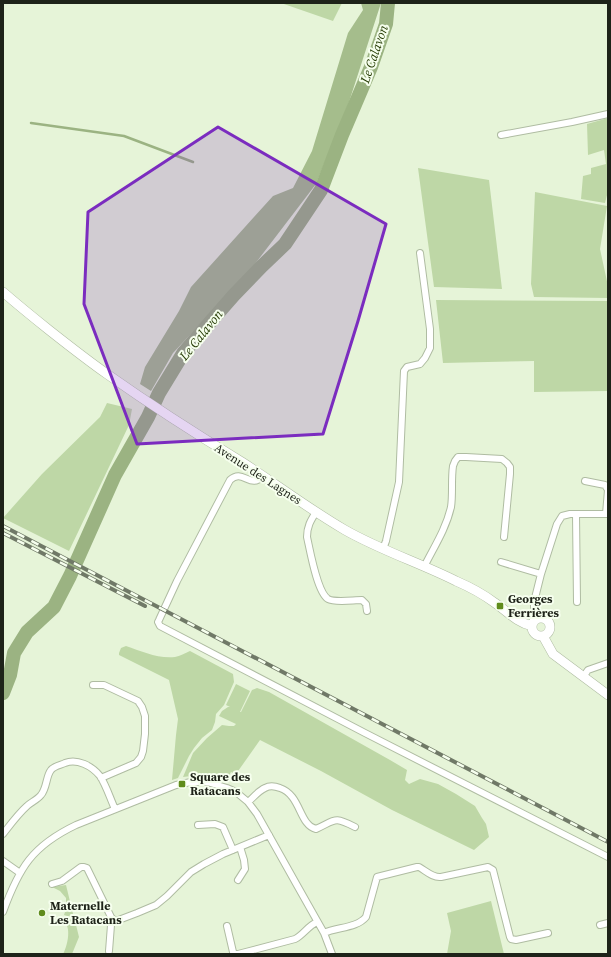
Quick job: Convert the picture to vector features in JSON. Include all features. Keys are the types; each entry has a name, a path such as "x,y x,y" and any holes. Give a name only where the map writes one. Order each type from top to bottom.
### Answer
{"street":[{"path":"501,135 608,114"},
{"path":"383,549 400,482 404,371 407,367 420,364 430,348 430,329 420,252"},
{"name":"Avenue des Lagnes","path":"3,292 81,356 134,393 345,530 383,549 455,580 494,602 515,619 522,622 535,622"},
{"path":"424,567 448,519 451,505 453,466 458,458 502,459 510,467 504,537"},
{"path":"263,476 257,481 240,476 236,476 230,480 177,581 158,622 160,626 365,733 608,856"},
{"path":"535,622 544,619 549,623 549,632 540,637 532,632 535,622 534,602 541,574 557,524 562,516 570,514 607,514 608,490 605,485 585,481"},
{"path":"316,512 309,524 307,537 317,580 324,594 329,599 338,601 362,600 366,604 367,611"},
{"path":"576,514 577,602"},
{"path":"501,562 541,574"},
{"path":"544,636 553,654 608,695"},
{"path":"583,677 588,670 608,663"},
{"path":"93,685 104,685 138,701 145,716 145,734 141,757 136,763 101,778"},
{"path":"3,834 27,806 41,795 52,770 68,762 80,762 94,770 99,775 115,809"},
{"path":"3,912 13,886 28,861 37,850 61,832 176,785 197,781 207,782 236,792 248,802 257,814 324,933 332,954"},
{"path":"248,802 265,787 274,786 286,790 293,797 307,824 311,828 316,829 333,820 341,820 355,827"},
{"path":"198,825 215,824 223,827 233,850"},
{"path":"109,952 111,925 114,920 138,913 156,905 191,872 233,850 269,835"},
{"path":"238,880 245,869 240,848"},
{"path":"3,861 20,873"},
{"path":"52,884 62,881 81,867 86,868 111,917 114,920"},
{"path":"324,933 329,930 359,923 366,917 377,877 417,867 438,878 488,867 491,868 493,870 511,939 516,940 548,933"},
{"path":"227,926 233,952 238,954 295,939 311,925 317,922"},
{"path":"600,925 608,923"}],"highlighted area":[{"path":"218,127 386,224 323,434 137,444 84,304 88,212"}],"green space":[{"path":"281,3 342,3 333,21"},
{"path":"361,3 381,3 349,102 316,184 248,273 173,353 151,391 140,384 145,367 179,311 191,287 273,196 293,188 312,151 348,33 363,10"},
{"path":"608,118 608,191 605,203 581,199 583,176 591,174 591,168 606,164 604,150 588,155 587,124"},
{"path":"418,168 489,180 502,289 434,287"},
{"path":"535,192 607,206 600,249 608,286 608,298 534,297 531,284"},
{"path":"436,300 608,301 608,391 534,392 534,361 443,363"},
{"path":"107,403 132,409 129,425 69,551 3,518 42,474 100,417"},
{"path":"126,646 162,657 175,657 190,651 233,674 234,682 224,705 216,714 212,730 202,738 194,748 178,778 172,780 178,719 169,680 119,655 121,648"},
{"path":"236,684 250,691 240,712 252,690 257,688 269,692 407,770 405,780 409,784 420,779 438,784 475,806 486,824 489,837 474,850 392,810 260,740 236,774 231,772 226,781 199,775 183,777 193,753 207,738 222,725 234,726 236,724 219,716 222,711 230,707 226,705"},
{"path":"66,885 74,918 64,915 66,909 66,898 60,891 52,887"},
{"path":"491,901 504,954 447,954 451,931 447,913"},
{"path":"63,917 75,921 79,937 72,954 63,954 67,944 68,932"}],"waterway":[{"name":"Le Calavon","path":"3,693 10,675 14,653 27,632 54,607 70,576 115,475 148,417 159,393 184,352 234,295 285,244 321,190 342,135 371,67 386,24 388,3"},
{"path":"31,123 124,136 193,162"}],"railway":[{"path":"3,526 608,842"},
{"path":"3,533 145,606"}],"place":[{"name":"Georges Ferrières","path":"500,606"},
{"name":"Square des Ratacans","path":"182,784"},
{"name":"Maternelle Les Ratacans","path":"42,913"}]}
